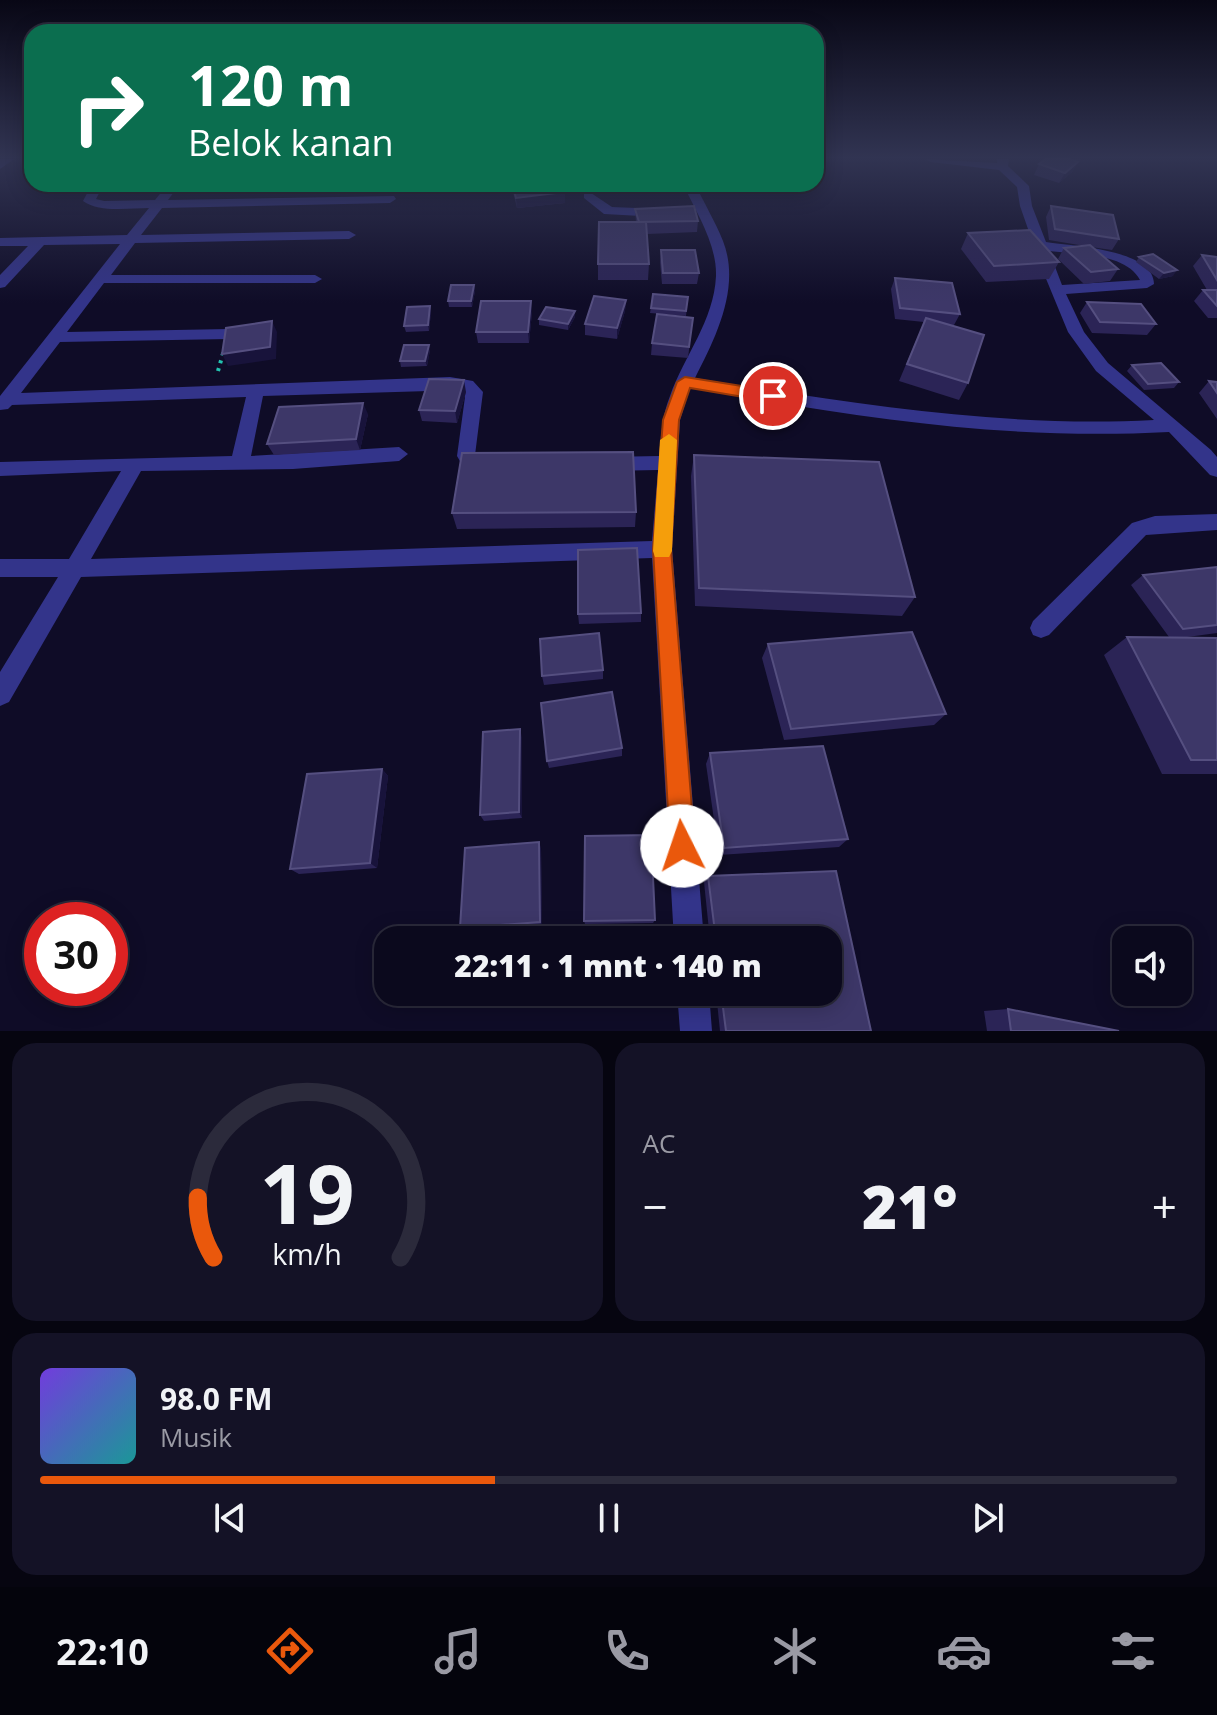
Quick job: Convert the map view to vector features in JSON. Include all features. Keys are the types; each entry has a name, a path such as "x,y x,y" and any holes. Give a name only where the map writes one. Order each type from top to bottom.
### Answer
{"street":[{"path":"3,403 155,207"},
{"path":"604,207 609,211 686,212 717,243 723,276 709,336 685,382 671,420 666,463 662,549 688,926"},
{"path":"686,212 687,207"},
{"path":"1026,207 1076,332 1103,369 1202,447 1217,470"},
{"path":"0,242 349,235"},
{"path":"0,284 40,241"},
{"path":"1042,246 1117,259 1139,267 1147,276 1147,284 1059,290"},
{"path":"98,279 315,279"},
{"path":"55,337 229,334"},
{"path":"685,382 900,414 1023,428 1091,430 1173,425"},
{"path":"3,403 212,392 450,383 467,385 474,392 474,397 466,456 471,463 479,466 500,466"},
{"path":"240,463 256,391"},
{"path":"0,469 240,463 399,454"},
{"path":"588,464 666,463"},
{"path":"0,694 135,464"},
{"path":"1041,628 1127,537 1139,529 1155,524 1217,522"},
{"path":"0,568 662,549"},
{"path":"694,1006 696,1031"}],"path":[{"path":"212,392 229,334"}],"building":[{"path":"694,207 698,221 639,222 635,209"},
{"path":"1051,207 1113,215 1119,239 1055,229"},
{"path":"599,222 646,222 649,264 598,264"},
{"path":"1030,230 1059,262 994,266 968,233"},
{"path":"1090,245 1118,269 1091,272 1064,248"},
{"path":"661,250 695,250 699,273 663,273"},
{"path":"1153,254 1177,270 1164,273 1139,257"},
{"path":"1202,255 1217,257 1217,280"},
{"path":"895,278 952,283 960,314 900,308"},
{"path":"451,285 474,285 471,301 448,301"},
{"path":"1203,290 1217,290 1217,306"},
{"path":"653,294 688,297 686,311 651,308"},
{"path":"594,296 626,300 617,328 585,324"},
{"path":"481,301 531,301 528,332 476,332"},
{"path":"1087,302 1141,304 1156,324 1100,322"},
{"path":"430,306 428,325 404,326 407,307"},
{"path":"546,307 575,311 568,324 539,319"},
{"path":"657,314 693,318 689,347 652,343"},
{"path":"926,318 984,335 968,383 907,364"},
{"path":"272,321 270,347 222,354 226,328"},
{"path":"404,345 429,345 425,361 400,361"},
{"path":"1161,363 1179,382 1148,384 1132,365"},
{"path":"429,379 464,380 455,411 419,410"},
{"path":"1209,381 1217,382 1217,393"},
{"path":"363,403 356,439 267,444 279,407"},
{"path":"633,452 636,512 452,513 462,453"},
{"path":"694,455 879,462 915,597 699,588"},
{"path":"637,548 641,613 578,614 578,550"},
{"path":"1217,567 1217,625 1183,629 1143,575"},
{"path":"912,632 946,714 791,729 768,644"},
{"path":"599,633 603,670 542,676 540,639"},
{"path":"1127,637 1217,638 1217,760 1191,760"},
{"path":"612,692 622,748 547,761 541,703"},
{"path":"520,729 519,812 480,815 483,732"},
{"path":"823,746 848,839 724,848 710,753"},
{"path":"382,769 370,863 290,869 307,774"},
{"path":"651,835 655,920 584,921 585,836"},
{"path":"539,842 540,922 460,926 465,848"},
{"path":"836,871 871,1031 726,1031 723,1006 842,1006 842,926 714,926 708,876"},
{"path":"1008,1009 1119,1031 1011,1031"}],"slow traffic":[{"path":"662,551 669,440"}],"route":[{"path":"682,846 662,549 671,420 685,382 773,396"}]}
